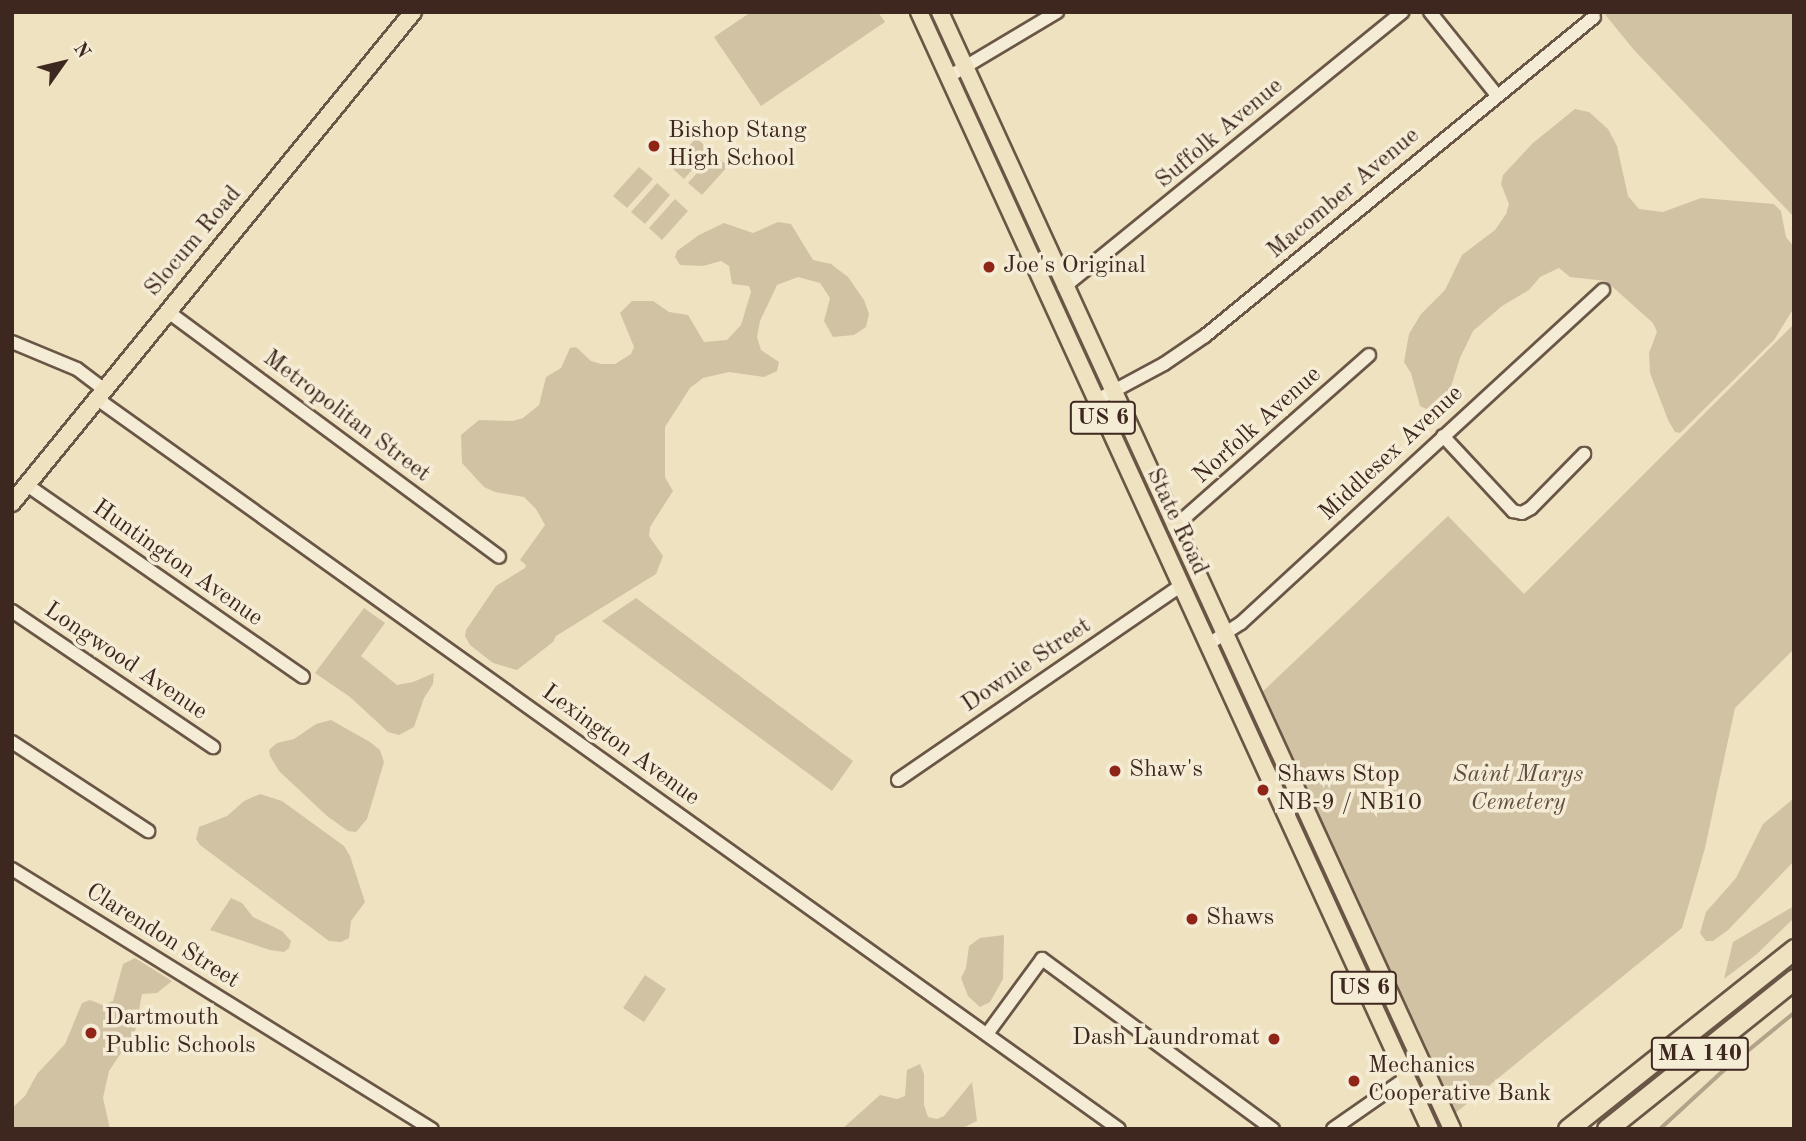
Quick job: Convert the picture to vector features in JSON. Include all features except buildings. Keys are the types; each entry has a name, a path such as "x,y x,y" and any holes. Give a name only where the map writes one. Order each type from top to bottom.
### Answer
{"highway":[{"name":"MA 140","path":"1567,1129 1794,948"},
{"name":"MA 140","path":"1607,1129 1794,979"},
{"path":"1613,1129 1634,1108"}],"main road":[{"name":"Slocum Road","path":"12,503 413,12"},
{"name":"State Road","path":"919,12 1322,897"},
{"name":"State Road","path":"940,12 1340,889"},
{"path":"1322,897 1340,889"},
{"name":"US 6","path":"1340,889 1452,1129"},
{"name":"US 6","path":"1322,897 1430,1129"}],"street":[{"path":"948,77 1057,12"},
{"name":"Suffolk Avenue","path":"1064,287 1402,12"},
{"path":"1430,12 1496,94"},
{"name":"Macomber Avenue","path":"1096,401 1164,364 1205,336 1594,16"},
{"name":"Middlesex Avenue","path":"1207,645 1223,635 1603,290"},
{"name":"Metropolitan Street","path":"167,311 499,557"},
{"name":"Lexington Avenue","path":"12,342 77,369 100,394 1119,1129"},
{"name":"Norfolk Avenue","path":"1174,527 1369,355"},
{"path":"1443,436 1513,511 1522,513 1531,508 1584,454"},
{"name":"Huntington Avenue","path":"27,485 303,677"},
{"name":"Downie Street","path":"898,780 1180,586"},
{"name":"Longwood Avenue","path":"12,611 214,747"},
{"path":"12,741 148,831"},
{"name":"Clarendon Street","path":"12,869 432,1129"},
{"path":"987,1034 1042,959 1273,1129"},
{"path":"1333,1129 1406,1078"}],"green space":[{"path":"751,12 878,12 885,22 761,106 714,37"},
{"path":"1603,12 1794,12 1794,217 1634,50"},
{"path":"1575,109 1589,112 1608,129 1617,146 1628,196 1639,209 1663,212 1701,198 1774,204 1781,211 1786,237 1794,247 1792,311 1774,340 1680,433 1675,432 1668,420 1650,373 1649,353 1657,332 1653,323 1606,281 1570,277 1559,268 1540,277 1529,290 1502,306 1473,331 1460,358 1444,409 1435,413 1420,406 1411,373 1404,362 1409,334 1421,314 1445,290 1462,255 1495,230 1506,214 1509,204 1501,184 1503,175 1533,143"},
{"path":"696,138 710,150 684,179 671,167"},
{"path":"714,154 728,166 702,195 688,183"},
{"path":"639,167 653,179 627,208 613,196"},
{"path":"657,183 670,195 645,224 631,212"},
{"path":"675,199 688,211 662,240 649,228"},
{"path":"778,222 791,224 813,260 831,264 848,277 864,300 869,314 866,327 854,335 833,337 824,321 830,298 820,283 798,277 777,285 760,321 757,337 761,350 779,362 777,371 764,377 729,372 703,378 690,388 665,427 665,477 673,491 650,527 649,536 663,556 656,574 556,636 553,642 517,670 493,663 470,645 465,636 466,630 496,586 525,568 526,565 520,560 545,525 536,509 524,497 495,492 484,487 462,463 461,435 479,420 513,421 523,418 539,405 546,377 561,368 570,348 576,347 591,361 601,364 615,364 631,354 634,347 620,313 632,301 653,301 669,312 688,315 704,342 727,340 741,325 751,292 749,286 732,284 729,266 721,261 703,266 680,265 675,257 677,251 699,235 724,223 753,233"},
{"name":"Saint Marys Cemetery","path":"1794,324 1794,649 1735,708 1705,848 1682,928 1453,1115 1259,695 1448,516 1524,594"},
{"path":"636,598 853,761 832,791 602,621"},
{"path":"364,608 385,623 361,656 397,685 434,673 433,684 424,698 414,727 399,735 388,732 350,697 315,673"},
{"path":"331,720 370,742 380,750 384,762 367,819 356,832 348,831 327,816 279,771 270,756 269,750 277,743 294,739 316,724"},
{"path":"260,794 282,801 344,846 350,856 365,902 351,921 349,938 341,942 329,941 200,845 196,839 199,827 227,816 244,801"},
{"path":"1794,798 1794,861 1728,930 1713,941 1706,941 1700,933 1706,912 1736,878 1763,824"},
{"path":"231,898 242,903 253,917 282,931 291,941 289,948 284,952 270,950 210,930"},
{"path":"1794,906 1794,918 1757,954 1724,979 1733,942"},
{"path":"1004,935 1003,979 990,1002 980,1007 968,996 961,978 966,968 969,946 980,938"},
{"path":"135,958 172,981 157,993 142,994 135,1032 109,1071 103,1098 110,1129 12,1129 12,1108 25,1096 37,1074 65,1044 82,1003 90,1000 103,1005 113,1001 123,964"},
{"path":"645,975 666,989 644,1022 623,1008"},
{"path":"920,1064 924,1074 924,1105 928,1117 937,1119 944,1116 972,1082 977,1121 961,1129 842,1129 880,1095 897,1099 905,1096 907,1070"}],"waterway":[{"path":"1660,1129 1722,1072 1794,1013"}],"place":[{"name":"Bishop Stang High School","path":"654,146"},
{"name":"Joe's Original","path":"989,267"},
{"name":"Shaw's","path":"1115,771"},
{"name":"Shaws Stop NB-9 / NB10","path":"1263,790"},
{"name":"Shaws","path":"1192,919"},
{"name":"Dartmouth Public Schools","path":"91,1033"},
{"name":"Dash Laundromat","path":"1274,1039"},
{"name":"Mechanics Cooperative Bank","path":"1354,1081"}]}
